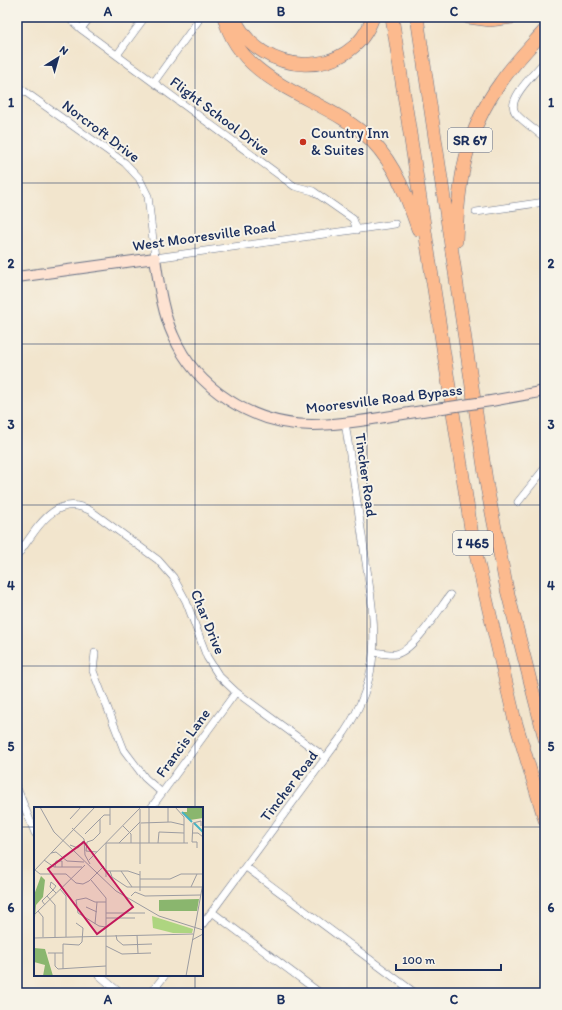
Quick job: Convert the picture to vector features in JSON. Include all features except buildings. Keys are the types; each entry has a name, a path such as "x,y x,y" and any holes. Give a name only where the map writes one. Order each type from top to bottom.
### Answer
{"highway":[{"path":"224,17 237,46 257,69 273,81 353,126 379,150 393,168 404,188 429,259"},
{"path":"234,17 242,32 260,51 272,58 298,65 323,62 346,52 357,43 365,32 372,17"},
{"name":"I 465","path":"392,17 464,491 480,572 514,717 545,820"},
{"name":"I 465","path":"417,17 484,471 496,538 522,652 545,739"},
{"path":"468,17 490,20 513,17"},
{"name":"SR 67","path":"454,273 458,196 463,163 471,138 487,104 501,82 545,30"}],"street":[{"name":"Flight School Drive","path":"68,17 81,29 294,186 313,191 353,219 357,230"},
{"path":"81,29 90,17"},
{"path":"116,55 144,17"},
{"path":"154,82 198,21 197,17"},
{"path":"545,61 515,97 513,104 515,112 545,138"},
{"name":"Norcroft Drive","path":"17,86 124,163 140,178 149,200 155,258"},
{"path":"476,212 545,202"},
{"name":"West Mooresville Road","path":"17,278 395,224"},
{"name":"Mooresville Road Bypass","path":"155,258 166,316 172,335 191,365 207,383 232,402 269,418 304,425 345,422 545,392"},
{"name":"Tincher Road","path":"203,924 349,726 359,707 369,680 374,652 374,616 345,422"},
{"path":"518,502 545,468"},
{"name":"Char Drive","path":"17,556 47,516 54,510 64,506 75,505 86,508 163,565 180,589 207,657 215,671 236,692 326,758"},
{"path":"374,652 394,654 408,648 450,596"},
{"path":"95,653 93,671 124,750 145,778 162,793"},
{"name":"Francis Lane","path":"152,807 236,692"},
{"path":"17,788 34,830"},
{"path":"246,867 415,993"},
{"path":"212,912 320,993"},
{"path":"100,976 120,993"},
{"path":"151,993 164,976"}],"place":[{"name":"Country Inn & Suites","path":"303,142"}]}
